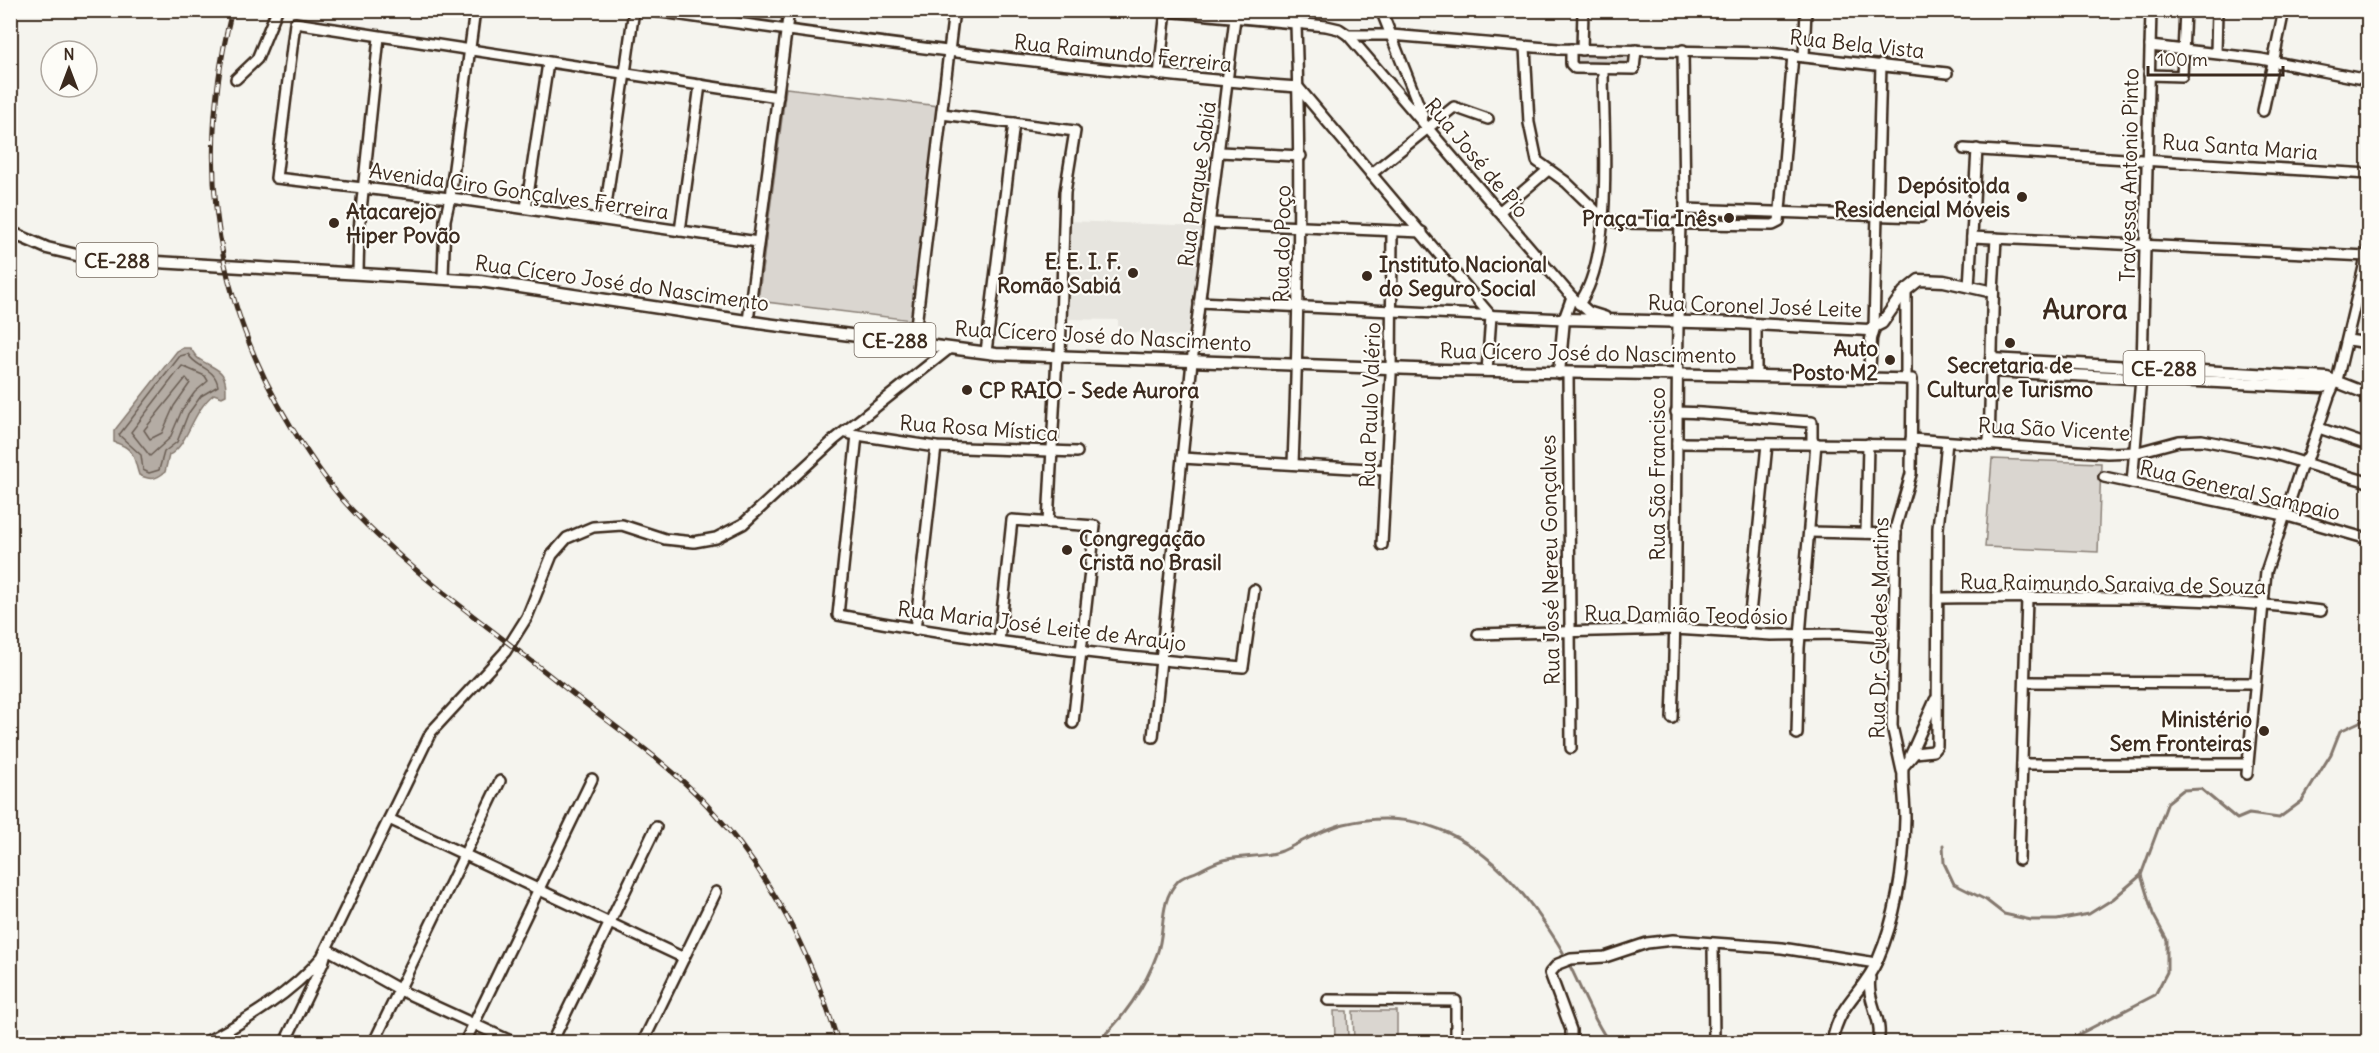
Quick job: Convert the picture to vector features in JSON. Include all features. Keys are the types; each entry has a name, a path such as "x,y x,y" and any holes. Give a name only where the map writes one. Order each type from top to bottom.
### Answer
{"main road":[{"name":"Rua Cícero José do Nascimento","path":"10,232 48,248 89,258 443,277 503,283 748,321 986,352 1487,372 1756,374 1869,378"},
{"path":"1869,378 1870,339 1874,328 1885,319 1916,281 1926,279 1993,292 1991,371"},
{"name":"Rua Coronel José Leite","path":"1564,319 1756,324 1862,331 1874,328"},
{"name":"Rua José Nereu Gonçalves","path":"1563,373 1564,319"},
{"name":"CE-288","path":"1991,358 2326,378 2368,394"},
{"name":"CE-288","path":"1991,371 2322,387 2335,383"}],"street":[{"path":"236,79 257,59 277,10"},
{"path":"443,277 445,220 450,198 475,10"},
{"path":"604,219 634,10"},
{"name":"Rua Raimundo Ferreira","path":"648,10 949,52 1159,75 1298,87"},
{"path":"748,321 789,10"},
{"path":"914,342 954,10"},
{"name":"Rua Bela Vista","path":"1155,10 1235,15 1334,27 1348,35 1391,35 1571,50 1683,50 1793,55 1947,73"},
{"path":"1381,10 1428,127"},
{"path":"1582,50 1583,10"},
{"path":"1804,56 1806,10"},
{"name":"Travessa Antonio Pinto","path":"2132,483 2142,367 2151,10"},
{"path":"2149,75 2182,76 2185,10"},
{"path":"2216,53 2217,10"},
{"path":"2263,111 2284,10"},
{"path":"1159,75 1166,11"},
{"name":"Rua Parque Sabiá","path":"1153,737 1192,362 1229,82 1235,15"},
{"name":"Avenida Ciro Gonçalves Ferreira","path":"379,37 295,23 276,178 526,208 758,242"},
{"name":"Rua do Poço","path":"1293,465 1300,226 1296,24"},
{"name":"Rua José de Pio","path":"1348,35 1576,301"},
{"path":"358,272 363,188 379,37 778,97"},
{"path":"2150,46 2274,61 2368,80"},
{"path":"1525,47 1532,148 1537,161 1566,182 1603,218 1620,223 1773,225 1779,222 1793,55"},
{"path":"1571,50 1571,64 1575,68 1603,69 1634,69 1636,50"},
{"name":"Rua São Francisco","path":"1672,718 1677,443 1675,374 1680,224 1685,209 1683,50"},
{"path":"526,208 548,63"},
{"path":"1874,328 1881,64"},
{"name":"Rua José Nereu Gonçalves","path":"1564,319 1595,274 1603,218 1603,69"},
{"path":"680,231 700,85"},
{"path":"1298,87 1491,316 1487,372"},
{"path":"1371,174 1454,107 1488,119"},
{"path":"942,114 1076,131 1065,192 1048,522"},
{"path":"986,352 1014,123"},
{"name":"Rua Santa Maria","path":"1964,148 2148,158 2368,174"},
{"path":"1969,286 1977,149"},
{"path":"1220,152 1300,156"},
{"path":"1499,212 1548,170"},
{"path":"1685,209 1921,217"},
{"path":"1211,223 1422,232"},
{"name":"Rua Paulo Valério","path":"1382,545 1391,369 1392,231"},
{"path":"1972,237 2368,253 2366,272 2335,383 2308,456 2303,462 2266,572 2248,769 2022,764"},
{"path":"1993,292 1996,238"},
{"name":"Rua Dr. Guedes Martins","path":"1832,1042 1840,1014 1871,974 1876,963 1893,913 1900,879 1905,820 1904,767 1893,732 1896,534 1898,518 1910,478 1906,291"},
{"name":"Rua Coronel José Leite","path":"1576,301 1595,315 1635,322"},
{"name":"Rua Coronel José Leite","path":"1199,302 1564,319"},
{"path":"1756,324 1756,374"},
{"path":"2348,340 2368,343"},
{"path":"285,1042 431,732 505,652 527,617 552,555 567,538 593,527 622,525 665,539 694,542 716,538 743,524 843,432 950,348"},
{"path":"1989,445 1991,371"},
{"name":"Rua José Nereu Gonçalves","path":"1563,373 1571,631 1571,747"},
{"name":"Rua Cícero José do Nascimento","path":"1869,378 1909,379"},
{"path":"1676,412 1739,414 1758,419 1812,422 1814,443 1810,532 1796,690 1797,734"},
{"path":"2319,428 2368,445"},
{"name":"Rua Rosa Mística","path":"843,432 936,447 1077,452"},
{"name":"Rua Maria José Leite de Araújo","path":"857,435 838,615 915,630 1081,652 1243,667 1254,590"},
{"name":"Rua São Vicente","path":"1677,443 1947,442 2100,452 2135,452 2179,441 2198,440 2235,445 2303,462 2368,482"},
{"path":"1904,767 1917,752 1933,751 1936,748 1938,528 1947,442"},
{"path":"1748,634 1767,444"},
{"name":"Rua Dr. Guedes Martins","path":"1866,533 1868,444"},
{"path":"915,630 936,447"},
{"path":"1182,458 1386,470"},
{"name":"Rua General Sampaio","path":"2104,477 2284,515 2368,539"},
{"path":"999,641 1012,520 1095,526 1073,723"},
{"path":"1810,532 1896,534"},
{"path":"2019,860 2027,597"},
{"name":"Rua Raimundo Saraiva de Souza","path":"1939,598 2113,597 2263,604 2321,611"},
{"name":"Rua Damião Teodósio","path":"1478,634 1675,629 1748,634 1894,638"},
{"path":"2025,682 2256,683"},
{"path":"1904,767 1937,695"},
{"path":"465,1042 592,779"},
{"path":"374,1042 500,781"},
{"path":"389,819 684,958"},
{"path":"552,1042 656,827"},
{"path":"643,1042 716,892"},
{"path":"1571,1042 1571,1030 1550,973 1561,962 1571,958 1605,957 1634,947 1674,940 1713,945 1782,948 1876,963"},
{"path":"1713,945 1714,1042"},
{"path":"327,949 399,990 513,1042"},
{"path":"206,1042 248,1017 303,977 327,949"},
{"path":"1871,974 1869,988 1879,1024 1878,1042"},
{"path":"1328,1000 1456,1001 1456,1042"}],"shaded area":[{"path":"1575,52 1632,52 1632,65 1575,64"},
{"path":"786,88 939,106 911,320 758,301"},
{"name":"E. E. I. F. Romão Sabiá","path":"1068,221 1204,226 1191,337 1118,331 1118,320 1065,319"},
{"path":"1992,459 2101,463 2098,552 1985,547"},
{"path":"1334,1011 1347,1011 1348,1038 1335,1038"},
{"path":"1353,1011 1397,1011 1397,1042 1354,1042"}],"water":[{"path":"190,348 198,358 220,371 225,380 226,395 222,397 214,394 206,401 181,444 169,455 165,472 155,478 146,478 139,475 130,451 114,442 114,431 177,351"}],"waterway":[{"path":"2064,1042 2155,995 2167,972 2167,940 2153,914 2141,875 2168,802 2183,790 2201,789 2237,819 2249,814 2279,818 2302,801 2331,754 2340,731 2368,718"},
{"path":"1096,1042 1124,1014 1146,978 1160,945 1168,898 1180,879 1230,858 1260,856 1282,851 1336,826 1380,819 1412,821 1442,830 1469,845 1494,864 1517,887 1557,942 1594,1018 1609,1042"},
{"path":"1943,845 1944,863 1954,884 1986,900 2004,914 2031,920 2057,920 2089,914 2113,899 2141,875"}],"railway":[{"path":"232,10 221,65 215,119 214,173 218,226 228,278 244,329 265,379 292,428 320,471 344,501 399,556 654,756 706,804 750,857 786,916 815,978 838,1042"}],"place":[{"name":"Depósito da Residencial Móveis","path":"2022,197"},
{"name":"Praça Tia Inês","path":"1729,218"},
{"name":"Atacarejo Hiper Povão","path":"334,223"},
{"name":"E. E. I. F. Romão Sabiá","path":"1133,273"},
{"name":"Instituto Nacional do Seguro Social","path":"1367,276"},
{"name":"Secretaria de Cultura e Turismo","path":"2010,343"},
{"name":"Auto Posto M2","path":"1890,360"},
{"name":"CP RAIO - Sede Aurora","path":"967,390"},
{"name":"Congregação Cristã no Brasil","path":"1067,550"},
{"name":"Ministério Sem Fronteiras","path":"2264,731"}],"district":[{"name":"Aurora","path":"2085,309"}]}
